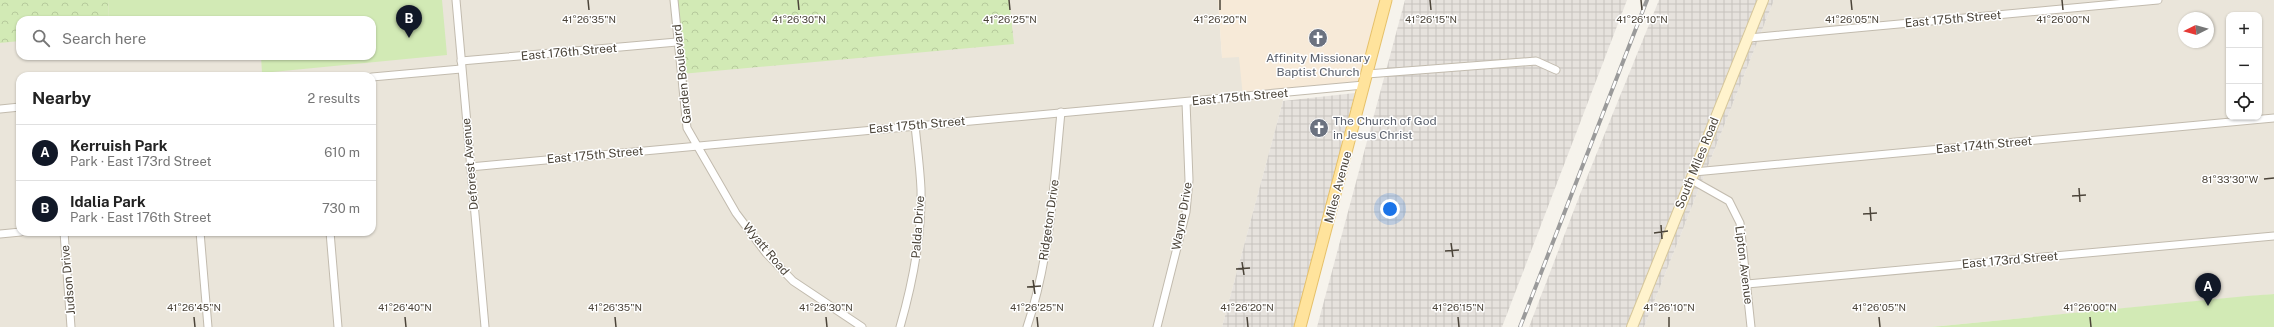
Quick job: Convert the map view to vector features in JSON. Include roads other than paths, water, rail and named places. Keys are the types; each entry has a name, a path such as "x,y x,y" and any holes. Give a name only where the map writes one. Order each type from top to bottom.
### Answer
{"main road":[{"name":"Miles Avenue","path":"1300,327 1386,0"}],"street":[{"name":"Deforest Avenue","path":"456,0 485,327"},
{"name":"Garden Boulevard","path":"674,0 677,42 687,128 697,146"},
{"name":"South Miles Road","path":"1632,327 1763,0"},
{"name":"East 175th Street","path":"1749,38 2158,0"},
{"name":"East 176th Street","path":"376,76 461,65 677,42"},
{"name":"East 175th Street","path":"470,167 915,125 1186,102 1488,65 1536,61 1556,70"},
{"name":"Wayne Drive","path":"1157,327 1186,212 1190,180 1186,102"},
{"path":"0,108 16,107"},
{"name":"Ridgeton Drive","path":"1027,327 1041,274 1055,174 1061,112"},
{"name":"East 174th Street","path":"1692,176 2274,118"},
{"name":"Palda Drive","path":"900,327 914,269 920,226 921,189 915,125"},
{"name":"Wyatt Road","path":"697,146 736,212 766,253 793,281 862,327"},
{"name":"Lipton Avenue","path":"1692,176 1729,201 1740,223 1751,327"},
{"path":"0,234 16,232"},
{"name":"Judson Drive","path":"64,236 71,327"},
{"path":"200,236 208,327"},
{"path":"330,236 338,327"},
{"name":"East 173rd Street","path":"1747,284 2274,236"}],"railway":[{"path":"1520,327 1647,0"}],"place":[{"name":"Idalia Park","path":"409,38"},
{"name":"Affinity Missionary Baptist Church","path":"1318,38"},
{"name":"The Church of God in Jesus Christ","path":"1319,128"},
{"name":"Kerruish Park","path":"2208,306"}]}
